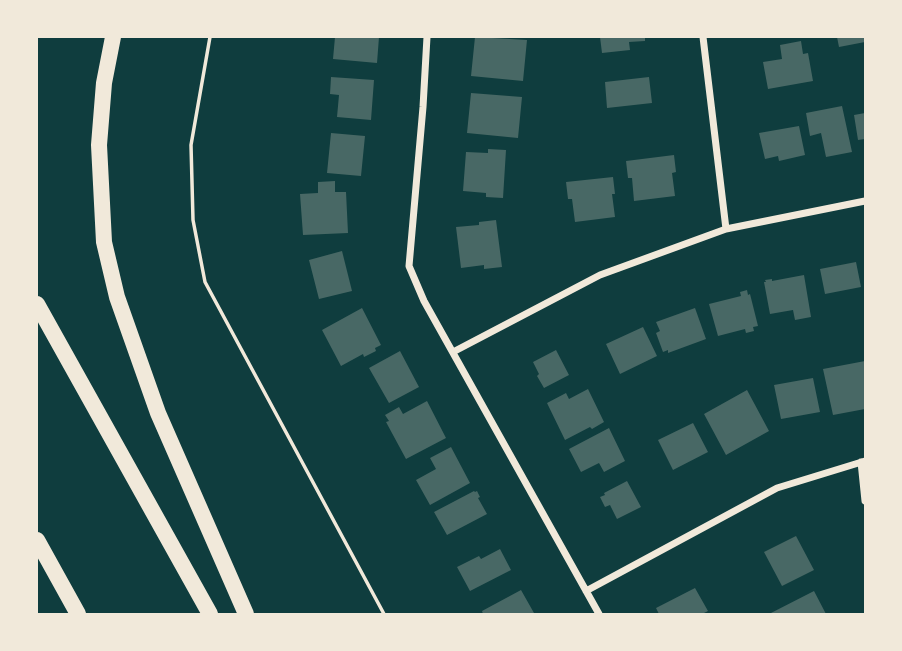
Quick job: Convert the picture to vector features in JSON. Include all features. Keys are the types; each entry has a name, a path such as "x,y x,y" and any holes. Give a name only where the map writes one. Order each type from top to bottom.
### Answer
{"highway":[{"path":"113,37 104,83 99,145 103,230 117,298 158,413 246,614"},
{"path":"37,304 210,614"},
{"path":"37,540 78,614"}],"street":[{"path":"427,37 410,266 424,301 599,614"},
{"path":"703,37 726,229"},
{"path":"453,352 600,275 726,229 865,201"},
{"path":"586,590 777,488 863,461 865,501"}],"path":[{"path":"210,37 191,145 193,220 205,282 384,614"}],"building":[{"path":"335,37 379,37 377,63 333,59"},
{"path":"475,37 527,40 523,81 471,76"},
{"path":"600,37 645,37 645,41 629,42 630,50 602,53"},
{"path":"837,37 864,37 865,42 839,47"},
{"path":"801,41 803,54 808,53 813,81 768,89 763,62 782,59 780,45"},
{"path":"331,77 374,80 371,120 337,117 339,95 330,94"},
{"path":"649,77 652,103 607,108 605,82"},
{"path":"471,93 522,97 518,138 467,133"},
{"path":"842,106 852,152 826,157 821,133 810,136 806,113"},
{"path":"865,113 865,139 858,140 854,115"},
{"path":"799,126 805,155 779,161 778,156 765,159 759,133"},
{"path":"331,133 365,136 361,176 327,173"},
{"path":"488,149 506,150 503,198 463,191 466,152 488,153"},
{"path":"674,155 676,172 672,173 675,196 634,201 632,178 628,178 626,161"},
{"path":"613,177 615,217 575,222 572,199 568,199 566,182"},
{"path":"335,181 335,192 346,192 348,233 303,235 300,194 318,193 318,182"},
{"path":"496,220 502,267 484,269 484,265 461,268 456,227"},
{"path":"342,251 352,291 319,299 309,260"},
{"path":"856,262 861,287 825,294 820,269"},
{"path":"804,275 811,317 795,320 793,310 770,314 765,280"},
{"path":"747,290 758,326 753,327 754,331 746,333 745,329 718,336 709,304 741,296 740,292"},
{"path":"362,308 381,345 375,348 376,351 364,357 363,354 341,366 322,330"},
{"path":"695,308 706,339 668,353 668,350 663,352 656,333 660,331 656,322"},
{"path":"643,327 657,356 620,374 606,344"},
{"path":"556,350 569,375 544,388 533,362"},
{"path":"400,351 419,387 389,403 369,368"},
{"path":"865,361 865,409 833,415 823,369"},
{"path":"813,378 820,412 781,419 774,385"},
{"path":"588,389 604,422 565,440 547,403 566,393 569,399"},
{"path":"747,390 769,431 726,455 704,414"},
{"path":"427,401 446,438 406,459 386,422 389,421 385,415 399,407 403,414"},
{"path":"693,423 708,452 673,470 658,440"},
{"path":"609,428 625,461 604,472 599,463 581,472 569,449"},
{"path":"451,447 470,483 430,505 416,480 436,469 430,458"},
{"path":"627,481 641,507 617,519 610,505 605,507 600,497"},
{"path":"477,491 487,514 447,535 434,512"},
{"path":"796,536 814,570 782,586 764,552"},
{"path":"500,549 511,570 470,591 457,567"},
{"path":"695,588 708,611 702,614 659,614 656,608"},
{"path":"521,590 534,613 483,614 482,611"},
{"path":"814,591 826,614 769,614"}]}
